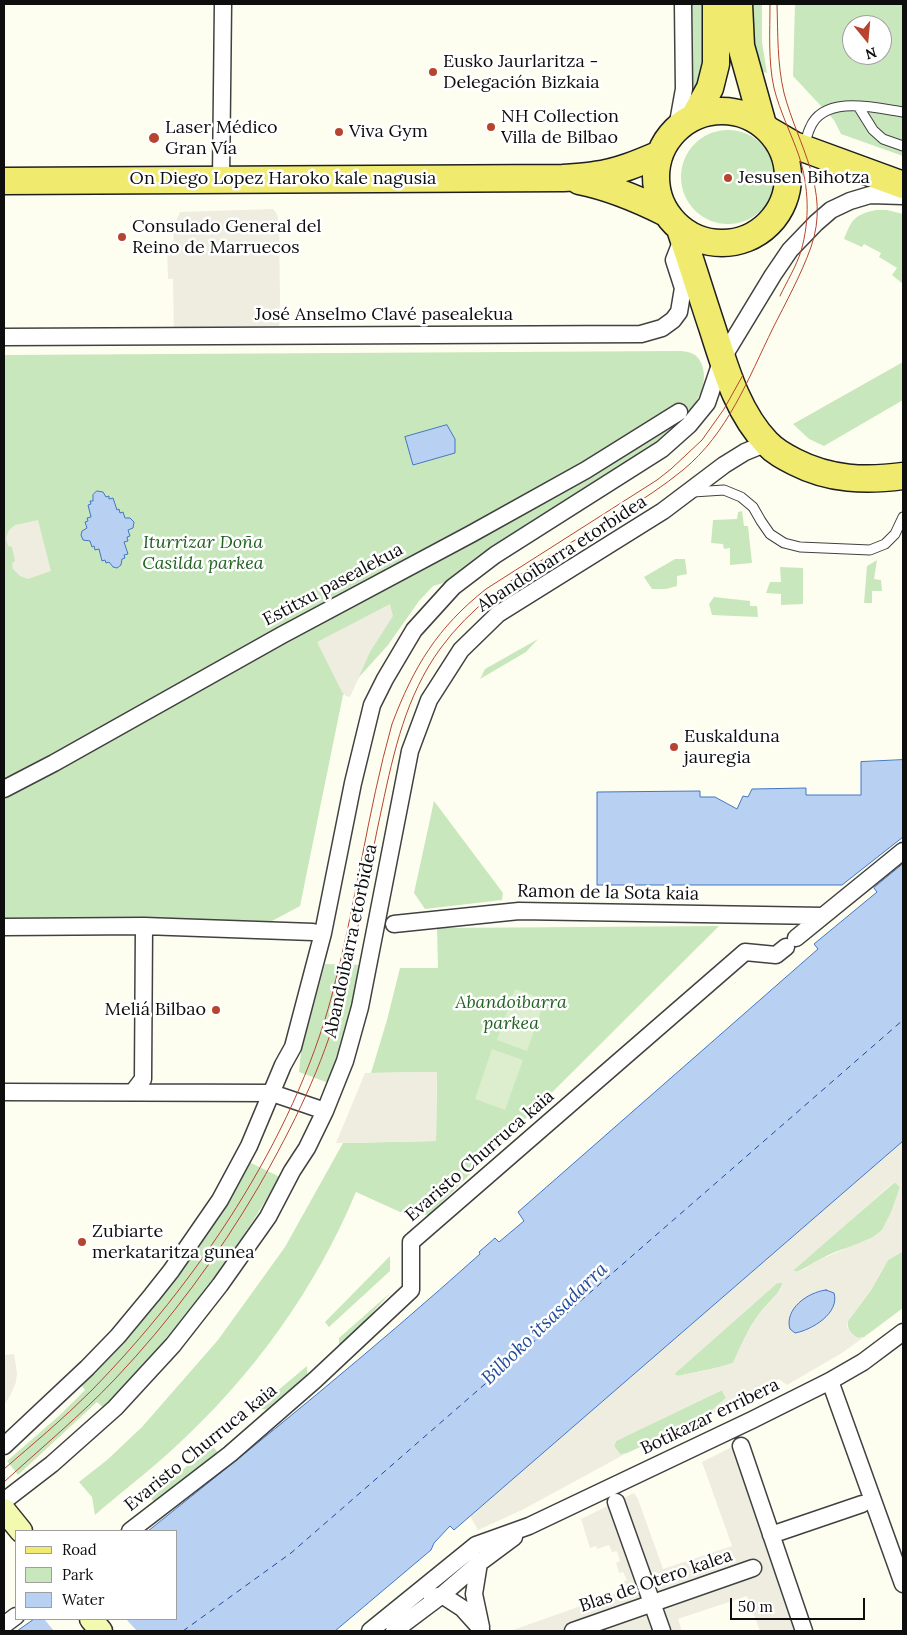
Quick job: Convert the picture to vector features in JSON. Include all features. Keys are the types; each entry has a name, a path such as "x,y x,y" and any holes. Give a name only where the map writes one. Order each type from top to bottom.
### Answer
{"main road":[{"path":"716,4 716,64 710,88 686,122 670,136 660,154 656,169 656,184 660,200 677,226 736,396 746,416 767,443 782,456 828,475 857,479 903,476"},
{"path":"677,226 698,239 717,243 737,242 756,234 771,222 782,206 788,186 788,166 782,148 767,128 741,46 739,4"},
{"path":"686,122 712,112 730,111 748,116 794,145 903,185"},
{"name":"On Diego Lopez Haroko kale nagusia","path":"4,181 563,178 609,172 629,167 660,154"},
{"name":"On Diego Lopez Haroko kale nagusia","path":"563,178 599,185 634,197 677,226"},
{"path":"4,1510 19,1530"},
{"path":"92,1620 101,1631"}],"street":[{"path":"221,179 223,4"},
{"path":"683,4 686,122"},
{"name":"Abandoibarra etorbidea","path":"4,1446 61,1394 118,1336 170,1271 220,1200 249,1146 283,1065 293,1047 323,933 372,705 414,630 453,587 495,555 662,449 689,425 707,403 722,359 781,264 790,250 816,223 831,210 850,201 870,195 903,196"},
{"name":"José Anselmo Clavé pasealekua","path":"4,337 641,334 662,328 673,320 679,312 683,288 674,260 677,226"},
{"name":"Estitxu pasealekua","path":"4,789 282,635 479,530 586,470 679,412"},
{"name":"Abandoibarra etorbidea","path":"4,1502 42,1472 115,1408 173,1345 220,1285 268,1218 325,1111 345,1061 360,1007 410,751 429,700 461,650 498,614 663,511 691,492 724,465 745,452 767,443"},
{"name":"Evaristo Churruca kaia","path":"131,1530 230,1454 315,1380 411,1290 411,1242 746,952 776,955 903,850"},
{"name":"Ramon de la Sota kaia","path":"394,924 519,911 823,916"},
{"path":"133,1092 144,1079 144,926"},
{"path":"4,927 144,926 314,932"},
{"path":"4,1092 272,1093 304,1102 325,1111"},
{"name":"Botikazar erribera","path":"370,1631 476,1544 529,1526 752,1420 830,1381 863,1362 903,1332"},
{"path":"830,1381 903,1584"},
{"path":"741,1446 771,1534 766,1563 804,1631"},
{"path":"616,1502 662,1631"},
{"path":"771,1534 862,1504"},
{"name":"Botikazar erribera","path":"394,1631 529,1526"},
{"path":"479,1563 474,1594 482,1630"},
{"name":"Blas de Otero kalea","path":"572,1631 766,1563"},
{"path":"401,1606 442,1595 462,1608 482,1630"},
{"path":"4,1625 15,1617"}],"lane":[{"path":"858,106 873,130 883,139 903,146"},
{"path":"804,148 810,127 819,116 831,109 858,106 903,112"},
{"path":"691,492 724,490 741,497 753,507 770,534 784,543 800,547 870,550 885,544 895,534 903,517"},
{"path":"4,1435 61,1394"},
{"path":"42,1472 63,1464 105,1427"}],"green space":[{"path":"691,4 705,4 706,55 701,80 696,90 688,97 692,70"},
{"path":"750,4 762,4 762,42 767,73 761,71 754,55"},
{"path":"795,4 903,4 903,156 841,134 834,120 793,76"},
{"path":"728,130 746,133 762,143 772,159 775,177 772,195 762,211 746,221 728,224 710,221 694,211 684,195 681,177 684,159 694,143 710,133"},
{"path":"876,210 887,210 903,214 903,284 892,275 897,268 879,257 881,253 864,244 862,247 844,239 852,222 858,216"},
{"name":"Iturrizar Doña Casilda parkea","path":"689,352 698,358 702,365 704,379 701,393 683,419 634,459 450,581 433,586 419,601 388,645 343,695 300,906 272,921 4,920 4,355"},
{"path":"903,362 903,400 824,446 809,439 793,424"},
{"path":"742,511 744,526 748,526 752,563 730,565 730,548 724,549 723,544 711,543 713,520 737,519 738,512"},
{"path":"675,559 685,559 687,574 677,576 677,586 666,589 652,589 644,577"},
{"path":"877,560 874,579 881,580 882,591 872,591 872,603 864,603 867,566"},
{"path":"780,567 803,568 803,604 781,605 781,594 766,593 770,582 781,582"},
{"path":"714,597 750,601 750,606 757,606 758,617 712,615 709,604"},
{"path":"538,639 526,652 480,679 485,669"},
{"path":"434,801 503,893 502,900 425,909 414,893"},
{"name":"Abandoibarra parkea","path":"719,926 429,1215 400,1212 356,1192 340,1228 301,1297 255,1362 202,1421 173,1449 95,1515 92,1497 79,1482 107,1460 142,1427 218,1340 285,1247 343,1143 436,1141 437,1072 371,1073 400,968 438,968 437,928"},
{"path":"325,964 360,965 341,1058 333,1077 326,1082 299,1072 301,1052"},
{"path":"515,989 545,1000 527,1051 497,1040"},
{"path":"492,1049 523,1060 505,1110 475,1099"},
{"path":"249,1162 280,1177 214,1280 161,1347 104,1408 97,1402 18,1475 7,1461 60,1415 85,1390 80,1384 155,1305 187,1262"},
{"path":"895,1182 900,1187 897,1197 888,1221 878,1234 866,1241 828,1255 796,1272 793,1270"},
{"path":"903,1251 903,1308 864,1337 858,1338 850,1331 848,1321 871,1290 888,1260"},
{"path":"390,1256 390,1271 329,1327 325,1322"},
{"path":"777,1283 783,1283 779,1292 755,1320 733,1363 678,1376 674,1374"},
{"path":"390,1293 339,1350 339,1338"},
{"path":"307,1366 307,1378 269,1410 257,1408"},
{"path":"722,1390 726,1398 702,1419 627,1453 620,1455 614,1446 616,1441"},
{"path":"212,1445 218,1453 155,1503 150,1497"}],"shaded area":[{"path":"273,209 277,214 279,225 279,336 174,336 173,279 168,279 167,244 174,244 173,228 180,212"},
{"path":"38,520 51,571 28,579 20,576 13,569 12,563 15,561 12,547 8,546 6,538 9,530 15,525"},
{"path":"390,604 393,616 370,652 350,697 346,696 342,692 317,642"},
{"path":"437,1072 436,1141 336,1143 365,1073"},
{"path":"903,1141 903,1251 888,1260 871,1290 848,1321 847,1327 853,1335 858,1338 864,1337 842,1353 787,1385 779,1379 702,1419 726,1398 722,1390 616,1441 614,1446 620,1454 627,1453 522,1510 478,1530 470,1516","holes":["894,1182 900,1187 882,1230 873,1237 814,1262 805,1269 796,1272 794,1270","777,1283 782,1283 781,1289 758,1315 733,1363 678,1376 674,1374","818,1291 832,1309 814,1326 805,1331 789,1316 808,1296"]},
{"path":"14,1354 17,1373 16,1382 4,1405 4,1355"},
{"path":"741,1446 812,1631 760,1631 747,1596 678,1619 682,1631 513,1631 626,1590 624,1581 627,1580 623,1572 619,1573 616,1563 620,1561 617,1551 612,1552 609,1545 597,1549 596,1546 590,1548 581,1519 634,1493 638,1499 663,1569 732,1546 702,1462 732,1447"}],"water":[{"path":"447,425 455,439 455,453 413,465 405,437"},
{"path":"97,491 103,492 106,497 109,496 109,499 113,498 117,510 119,509 120,513 123,512 125,518 130,518 134,522 133,528 128,530 130,536 127,537 128,541 124,542 128,554 124,555 125,558 122,559 121,565 117,568 113,567 109,562 106,563 105,560 102,561 99,549 95,550 90,541 83,540 81,535 82,531 87,528 85,522 88,521 87,518 91,517 88,505 91,504 90,501 93,501 93,495"},
{"path":"903,760 903,837 842,885 597,885 597,792 700,791 700,797 715,797 737,809 743,796 748,797 752,789 806,788 806,795 861,795 861,762"},
{"name":"Bilboko itsasadarra","path":"903,864 903,1141 454,1530 450,1526 434,1543 431,1550 335,1631 17,1631 33,1620 178,1620 178,1530 149,1530 358,1360 440,1290 495,1238 499,1242 524,1221 518,1212 818,949 814,944 877,892 874,888"},
{"path":"826,1290 834,1293 835,1300 829,1314 816,1324 802,1331 795,1333 790,1329 789,1322 794,1308 812,1294"}],"pier":[{"path":"45,1620 127,1620 137,1631 54,1631"}],"ferry route":[{"path":"183,1631 291,1553 903,1020"}],"tram line":[{"path":"770,4 772,78 779,106 799,156 805,180 807,203 806,227 801,251 780,296"},
{"path":"4,1482 102,1393 174,1311 227,1238 259,1186 284,1140 316,1072 341,999 387,786 403,725 418,686 440,649 465,620 492,595 523,572 621,513 683,470 713,439 736,404 803,268 816,226 817,206 815,187 784,93 780,71 777,4"},
{"path":"4,1469 91,1391 167,1305 203,1257 236,1208 266,1156 293,1103 315,1050 332,995 348,927 375,791 392,724 409,684 429,649 454,618 486,589 657,480 671,469 702,440 724,409 743,375"}],"place":[{"name":"Eusko Jaurlaritza - Delegación Bizkaia","path":"433,72"},
{"name":"NH Collection Villa de Bilbao","path":"491,127"},
{"name":"Viva Gym","path":"339,132"},
{"name":"Laser Médico Gran Vía","path":"154,138"},
{"name":"Jesusen Bihotza","path":"728,178"},
{"name":"Consulado General del Reino de Marruecos","path":"122,237"},
{"name":"Euskalduna jauregia","path":"674,747"},
{"name":"Meliá Bilbao","path":"216,1010"},
{"name":"Zubiarte merkataritza gunea","path":"82,1242"}]}
